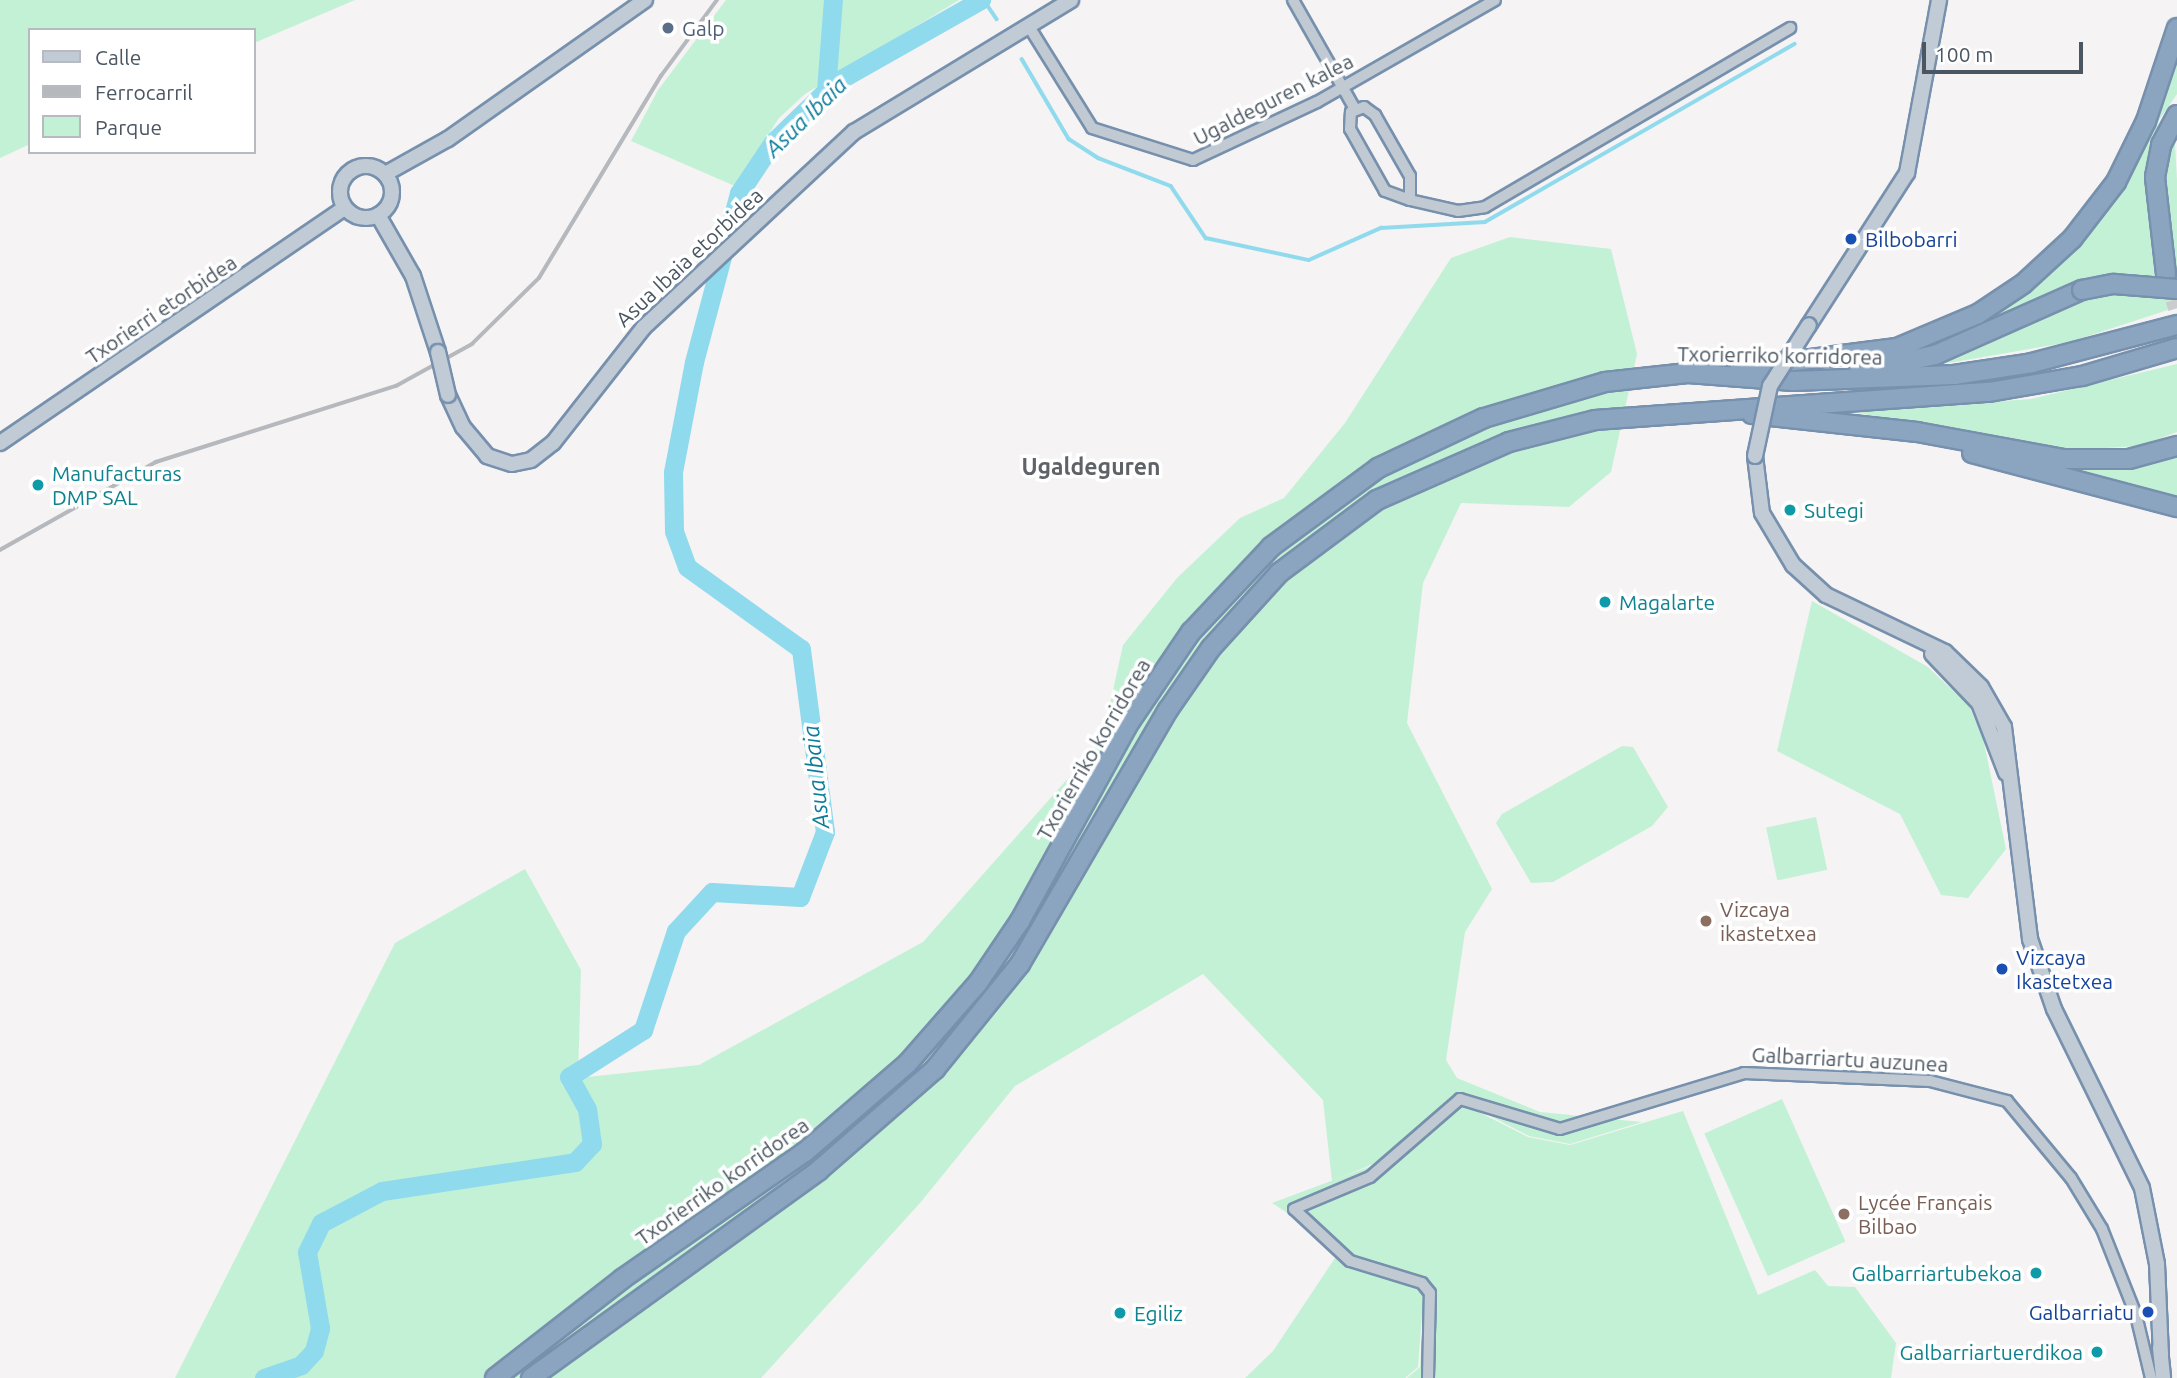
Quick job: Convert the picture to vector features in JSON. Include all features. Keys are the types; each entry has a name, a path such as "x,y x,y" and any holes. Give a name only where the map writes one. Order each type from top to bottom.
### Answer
{"highway":[{"path":"1688,373 1897,348 1978,314 2023,285 2073,239 2116,182 2146,121 2177,28"},
{"path":"1740,376 1908,363 2082,290 2172,282 2154,200 2157,160 2177,115"},
{"name":"Txorierriko korridorea","path":"495,1378 845,1121 929,1042 1020,921 1157,679 1209,610 1280,539 1378,468 1451,430 1605,382 1688,373 1903,379 2009,367 2103,347 2177,325"},
{"name":"Txorierriko korridorea","path":"531,1378 848,1148 935,1069 1020,964 1184,685 1241,613 1298,557 1377,500 1509,442 1595,420 1707,408 1940,397 2110,369 2177,348"},
{"path":"1707,408 1874,427 2063,459 2129,460 2177,446"},
{"path":"1874,427 2177,508"}],"street":[{"path":"385,174 449,139 645,0"},
{"name":"Asua Ibaia etorbidea","path":"378,215 413,276 438,352 448,395 463,427 487,456 512,464 531,460 671,300 877,114 1071,0"},
{"path":"1293,0 1355,108 1375,115 1410,176 1410,200"},
{"name":"Ugaldeguren kalea","path":"1028,25 1092,128 1182,160 1278,122 1494,0"},
{"path":"1939,0 1907,173 1770,386 1755,456 1762,513 1787,559 1826,595 1880,622 1945,665 1979,703 2000,750 2015,813 2027,926 2049,996 2126,1156 2150,1265 2163,1378"},
{"path":"1355,108 1348,123 1385,191 1458,211 1485,207 1790,28"},
{"path":"369,166 385,174 392,196 378,215 364,218 345,208 341,183 352,170 369,166"},
{"name":"Txorierri etorbidea","path":"0,443 345,208"},
{"name":"Galbarriartu auzunea","path":"1428,1378 1430,1293 1406,1276 1370,1271 1325,1244 1294,1209 1370,1177 1460,1099 1560,1129 1744,1073 1972,1088 2018,1113 2096,1219 2136,1315 2151,1378"}],"green space":[{"path":"0,0 355,0 256,42 256,28 28,28 28,145 0,158"},
{"path":"726,0 959,0 805,94 779,118 735,186 631,141 658,90"},
{"path":"2177,55 2177,94 2159,120 2145,175 2160,280 2080,282 1934,346 1889,355 1959,332 2022,295 2070,254 2123,187"},
{"path":"2174,127 2177,281 2169,263 2159,181"},
{"path":"1510,237 1611,249 1637,354 1611,472 1569,507 1461,503 1423,583 1407,723 1492,889 1465,932 1446,1060 1457,1078 1540,1112 1642,1122 1570,1144 1529,1136 1463,1102 1373,1164 1332,1181 1323,1100 1203,974 1015,1086 920,1203 761,1378 175,1378 395,943 525,869 581,970 578,1078 699,1065 923,942 1102,740 1123,645 1177,578 1240,518 1284,498 1345,423 1451,258"},
{"path":"2100,292 2157,293 2177,298 2177,307 2070,342 1920,368 2044,309"},
{"path":"2177,364 2177,432 2139,446 2070,450 1852,412 2031,399"},
{"path":"2177,452 2177,501 2028,460 2126,466"},
{"path":"1812,601 1928,667 1969,706 1983,738 2006,849 1968,898 1941,895 1900,814 1777,751"},
{"path":"1622,746 1633,747 1668,807 1652,826 1553,882 1531,883 1496,823 1502,814"},
{"path":"1816,817 1827,870 1777,880 1766,828"},
{"path":"1782,1099 1845,1242 1768,1276 1704,1134"},
{"path":"1463,1104 1528,1137 1570,1145 1683,1111 1758,1295 1815,1270 1828,1286 1855,1287 1896,1343 1891,1378 1407,1378 1420,1367 1425,1287 1373,1268 1272,1203 1374,1165"},
{"path":"1339,1252 1424,1288 1418,1367 1405,1378 1245,1378 1273,1351"}],"waterway":[{"path":"826,90 833,0"},
{"name":"Asua Ibaia","path":"264,1378 301,1365 314,1351 320,1328 307,1252 321,1223 382,1191 575,1162 592,1144 587,1109 569,1077 643,1030 676,931 712,892 800,897 825,832 801,649 687,567 674,531 673,472 694,362 739,193 773,142 834,83 981,0"},
{"path":"984,0 997,19"},
{"path":"1022,59 1069,139 1098,158 1171,186 1206,238 1309,260 1381,228 1485,222 1794,44"}],"tunnel":[{"path":"2166,274 2177,308"}],"railway":[{"path":"0,550 156,462 396,386 472,344 539,278 661,76 717,0"}],"place":[{"name":"Galp","path":"668,28"},
{"name":"Bilbobarri","path":"1851,239"},
{"name":"Manufacturas DMP SAL","path":"38,485"},
{"name":"Sutegi","path":"1790,510"},
{"name":"Magalarte","path":"1605,602"},
{"name":"Vizcaya ikastetxea","path":"1706,921"},
{"name":"Vizcaya Ikastetxea","path":"2002,969"},
{"name":"Lycée Français Bilbao","path":"1844,1214"},
{"name":"Galbarriartubekoa","path":"2036,1273"},
{"name":"Galbarriatu","path":"2148,1312"},
{"name":"Egiliz","path":"1120,1313"},
{"name":"Galbarriartuerdikoa","path":"2097,1352"}],"district":[{"name":"Ugaldeguren","path":"1091,467"}]}
